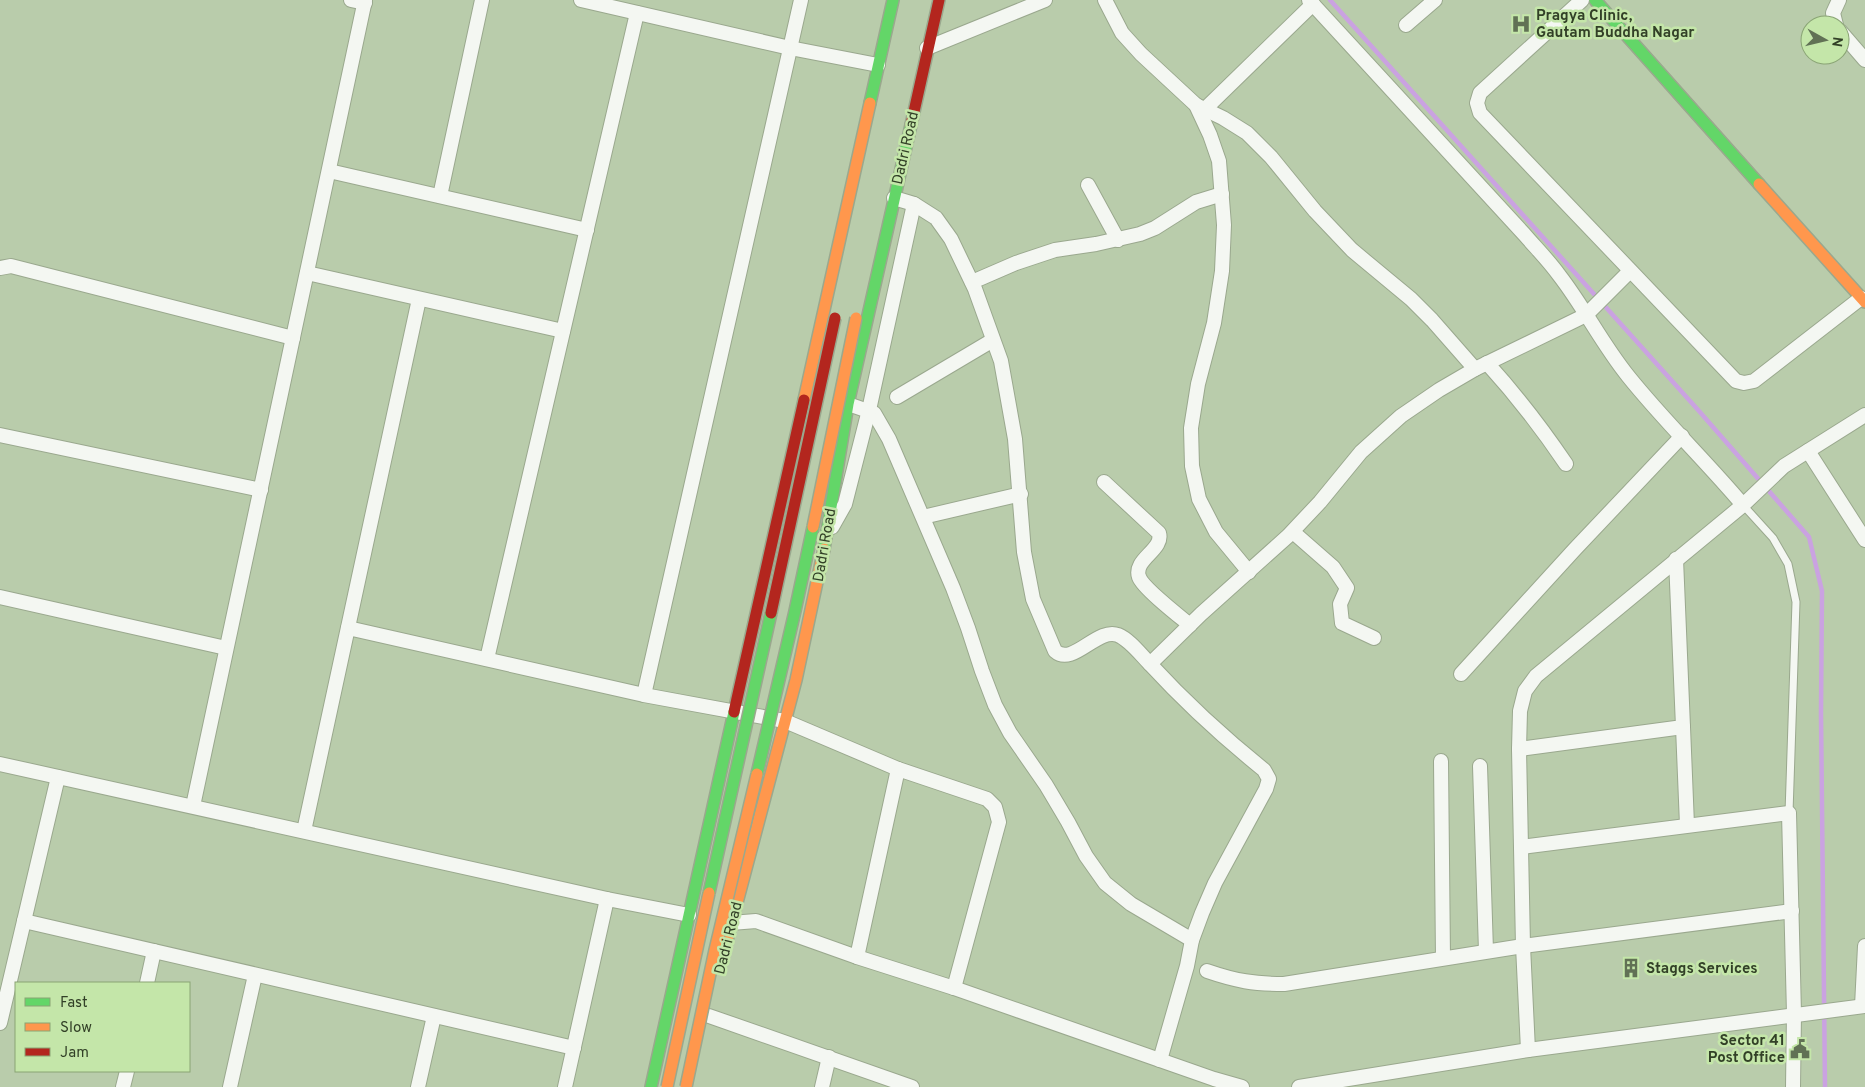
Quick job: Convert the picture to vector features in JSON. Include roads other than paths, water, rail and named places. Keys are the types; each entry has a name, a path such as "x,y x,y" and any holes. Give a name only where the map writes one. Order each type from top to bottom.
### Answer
{"street":[{"path":"193,806 365,2 351,0"},
{"path":"440,196 482,0"},
{"path":"581,0 790,48 878,65"},
{"path":"644,695 801,0"},
{"path":"651,1087 893,0"},
{"name":"Dadri Road","path":"695,1087 709,1016 731,923 802,654 827,535 848,404 939,0"},
{"path":"927,48 1045,0"},
{"path":"1105,0 1122,32 1141,54 1201,107 1247,133 1271,157 1315,211 1352,250 1411,299 1481,366 1517,396 1566,464"},
{"path":"1406,25 1435,0"},
{"path":"1582,0 1480,93 1477,102 1480,113 1730,376 1736,381 1744,383 1754,381 1863,300 1595,0"},
{"path":"1834,15 1839,0"},
{"path":"1201,107 1311,2 1559,274 1590,311 1627,375 1654,407 1747,500"},
{"path":"487,659 637,13"},
{"path":"1850,43 1865,60"},
{"path":"1201,107 1219,161 1224,225 1222,271 1214,323 1198,384 1191,428 1192,466 1199,500 1216,532 1249,572"},
{"path":"329,171 587,230"},
{"path":"1088,185 1118,240"},
{"path":"972,282 1016,263 1055,250 1118,240 1140,234 1155,228 1196,202 1222,194"},
{"path":"894,198 914,204 936,218 951,239 972,282 1001,361 1015,439 1021,494 1024,552 1034,599 1055,651 1064,656 1104,636 1112,634 1120,636 1210,724 1264,770 1269,778 1266,789 1215,883 1202,913 1192,940 1188,966 1160,1060"},
{"path":"827,535 846,504 869,410 914,204"},
{"path":"837,250 847,264"},
{"path":"867,266 882,252"},
{"path":"0,268 10,266 293,338"},
{"path":"1150,664 1190,625 1293,532 1362,452 1401,416 1439,390 1481,366 1590,311 1630,271"},
{"path":"307,274 563,331"},
{"path":"686,1087 715,950 795,611 861,292"},
{"path":"304,831 420,299"},
{"path":"668,1087 836,313"},
{"path":"897,397 993,340"},
{"path":"848,404 869,410 877,417 889,439 924,517 996,705 1010,733 1046,785 1086,856 1105,883 1131,904 1192,940"},
{"path":"1528,1050 1523,946 1519,749 1520,711 1525,691 1536,676 1747,500 1784,466 1865,415"},
{"path":"0,435 260,490"},
{"path":"1461,674 1575,549 1682,436"},
{"path":"1808,451 1865,540"},
{"path":"1104,482 1159,534 1159,542 1142,562 1139,569 1139,577 1145,586 1190,625"},
{"path":"924,517 1021,494"},
{"path":"1293,532 1333,567 1347,588 1340,604 1342,623 1374,638"},
{"path":"1676,559 1687,825"},
{"path":"764,577 816,584"},
{"path":"0,596 226,648"},
{"path":"348,628 644,695 785,721 898,769 987,799 995,807 999,822 954,988"},
{"path":"1519,749 1682,727"},
{"path":"1441,761 1443,958"},
{"path":"0,764 607,899 689,914"},
{"path":"1480,766 1486,951"},
{"path":"857,957 898,769"},
{"path":"0,1023 58,777"},
{"path":"1521,847 1789,813 1794,1014 1793,1087"},
{"path":"565,1087 607,899"},
{"path":"1207,971 1233,980 1257,984 1284,984 1486,951 1792,911"},
{"path":"24,921 574,1048"},
{"path":"731,923 756,921 1242,1087"},
{"path":"1299,1087 1357,1083 1528,1050 1864,1006 1865,946"},
{"path":"147,982 154,951"},
{"path":"230,1087 256,974"},
{"path":"418,1087 434,1016"},
{"path":"709,1016 912,1087"},
{"path":"822,1087 829,1057"},
{"path":"123,1087 127,1072"}],"lane":[{"path":"1747,500 1788,564 1796,602 1789,813"}],"waterway":[{"path":"1330,0 1699,411 1809,537 1822,591 1821,713 1825,1087"}],"place":[{"name":"Pragya Clinic, Gautam Buddha Nagar","path":"1521,24"},
{"name":"Staggs Services","path":"1631,968"},
{"name":"Sector 41 Post Office","path":"1800,1049"}]}
